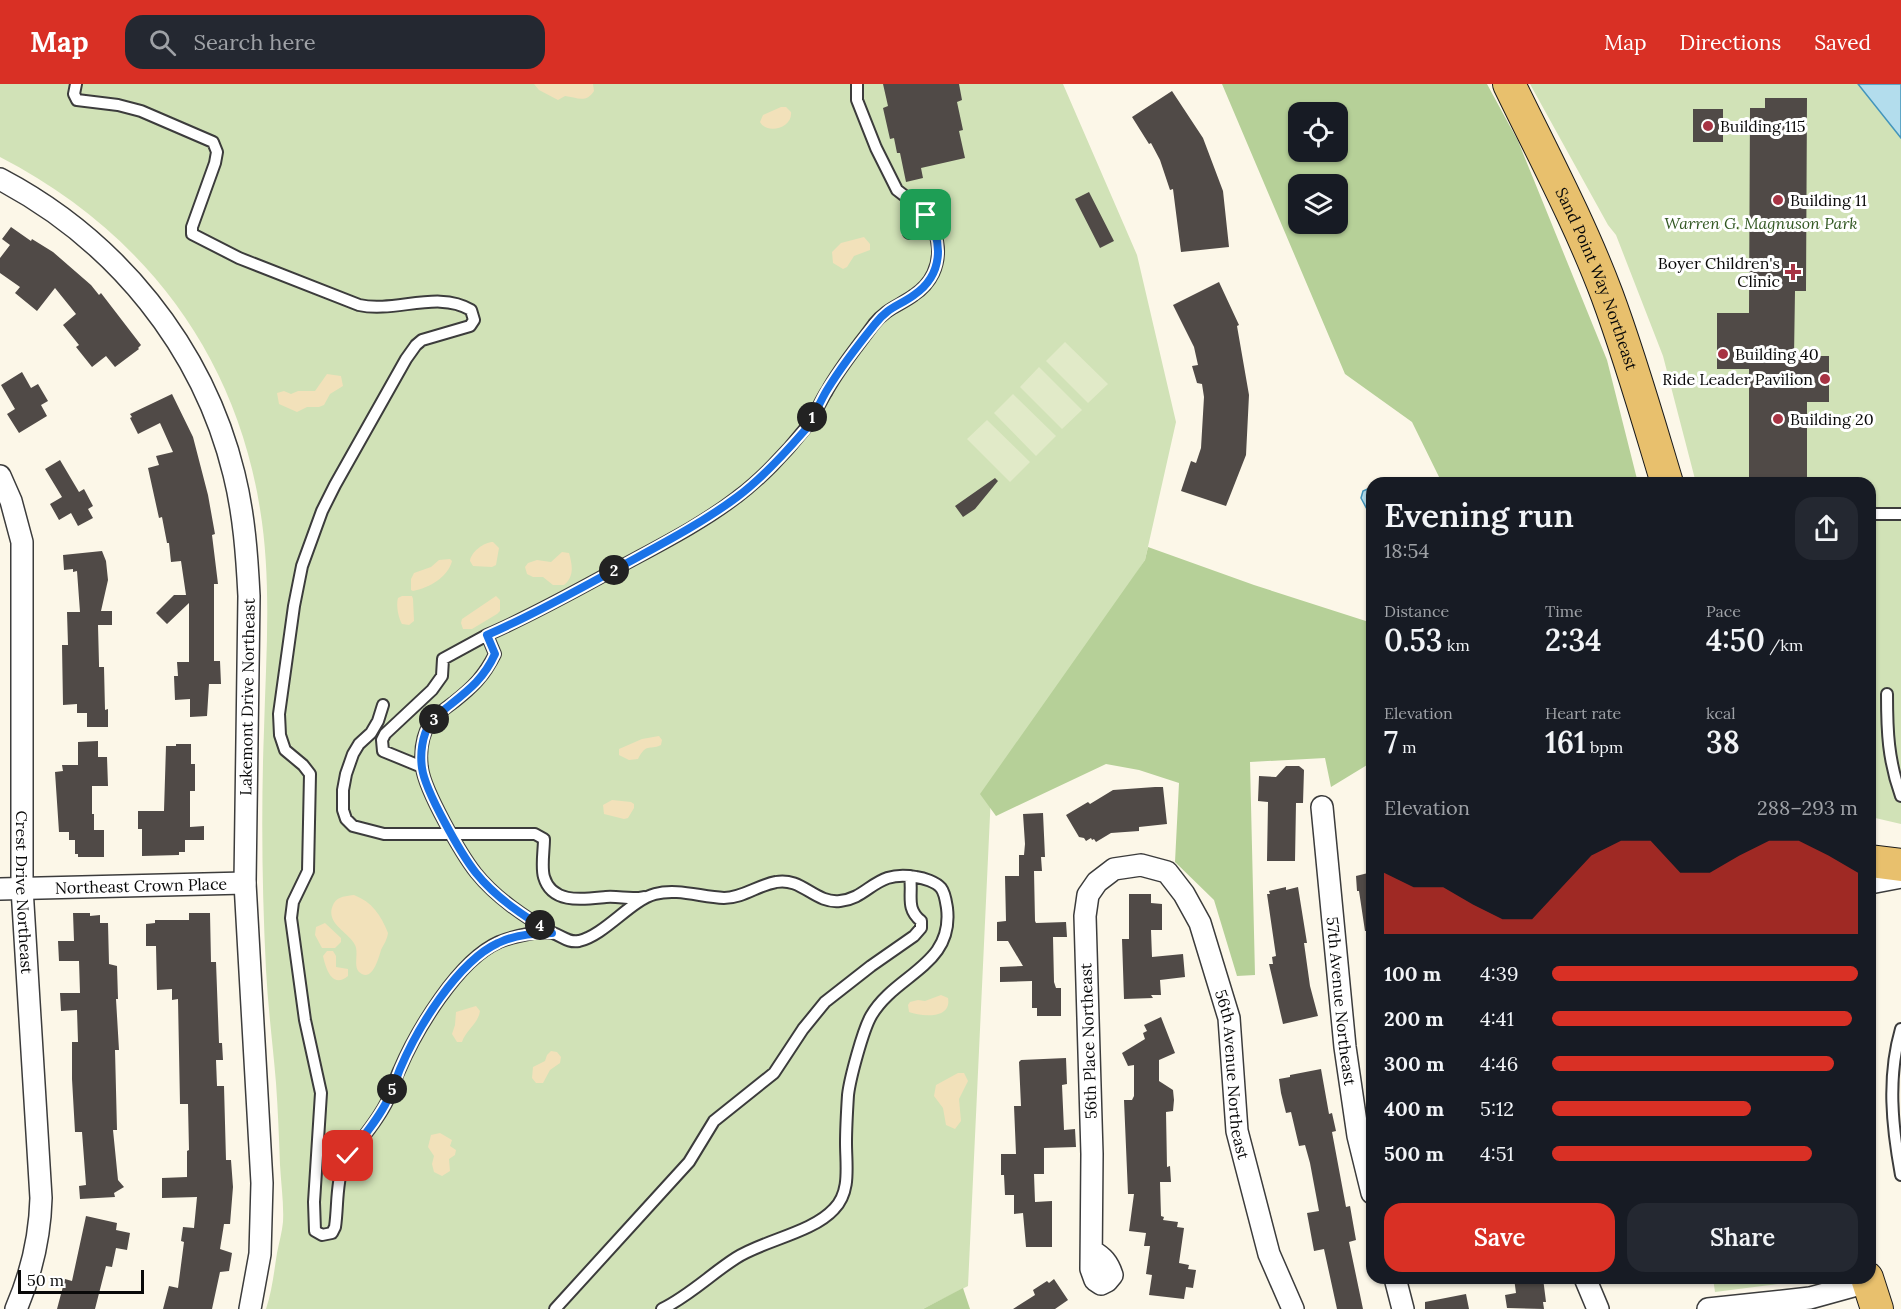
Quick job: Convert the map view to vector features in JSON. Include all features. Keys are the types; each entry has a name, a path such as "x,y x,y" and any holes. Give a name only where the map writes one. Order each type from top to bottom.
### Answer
{"main road":[{"name":"Sand Point Way Northeast","path":"1509,84 1564,195 1607,294 1665,477"},
{"path":"1876,862 1901,865"}],"street":[{"name":"Lakemont Drive Northeast","path":"0,179 50,208 88,238 125,273 163,318 197,374 221,431 234,474 241,513 249,596 245,883 262,1183 260,1254 250,1309"},
{"name":"Crest Drive Northeast","path":"0,476 11,501 22,542 22,888 41,1198 37,1247 26,1286 16,1309"},
{"name":"57th Avenue Northeast","path":"1323,807 1345,1047 1358,1136 1366,1169"},
{"name":"56th Place Northeast","path":"1092,1251 1092,1154 1084,916 1088,895 1097,882 1114,869 1141,865"},
{"name":"56th Avenue Northeast","path":"1141,865 1167,872 1184,894 1200,923 1229,1018 1237,1131 1269,1254 1293,1309"},
{"path":"1876,882 1901,877"},
{"name":"Northeast Crown Place","path":"0,889 245,883"},
{"path":"1397,1284 1403,1309"},
{"path":"1588,1284 1598,1309"},
{"path":"1708,1309 1871,1290"}],"lane":[{"path":"76,84 74,94 76,100 118,105 141,111 213,141 217,152 215,164 192,227 192,234 201,240 335,298 370,308 424,302 462,304 471,310 474,320 471,326 422,340 406,359 322,511 302,566 294,606 279,714 280,735 285,750 310,774 308,871 293,902 291,918 305,1020 321,1093 314,1202 315,1232 322,1235 332,1233 335,1227 344,1163 383,1108 400,1067 447,987 472,961 498,943 534,933 552,933"},
{"path":"422,767 383,751 382,740 385,734 432,690 442,676 443,659 573,593 669,540 737,497 806,429 841,368 875,324 889,309 915,295 931,278 937,261 938,241 933,226 926,215 897,190 876,148 857,100 857,84"},
{"path":"909,233 910,200"},
{"path":"1876,514 1901,514"},
{"path":"487,635 495,654 487,671 473,687 430,723 422,743 422,767 432,797 477,874 532,921 565,940 579,941 603,928 652,894"},
{"path":"1887,694 1887,739 1892,773 1901,796"},
{"path":"383,705 375,727 359,744 346,774 343,810 352,826 384,834 535,834 544,839 544,877 552,890 567,899 586,900 610,897 633,900 652,894 687,893 727,898 778,881 789,881 803,886 812,894 825,900 840,902 855,897 882,879 896,875 925,879 941,888 946,900 948,916 945,938 936,954 886,998 871,1015 849,1090 846,1139 847,1176 844,1194 837,1207 822,1220 736,1258 690,1292 662,1309"},
{"path":"555,1309 689,1162 714,1121 774,1072 803,1029 825,1002 914,936 921,928 921,921 913,914 910,902 912,888 909,876"},
{"path":"1901,1029 1894,1051 1892,1093 1896,1146 1901,1175"}],"green space":[{"path":"0,84 1063,84 1137,255 1176,422 1145,560 991,794 968,1286 923,1309 266,1309 282,1230 283,1201 267,984 262,850 267,591 260,509 247,452 229,398 204,347 174,301 138,259 97,221 51,187 0,157"},
{"path":"1222,84 1487,84 1518,141 1607,360 1636,477 1439,477 1412,422 1345,374"},
{"name":"Warren G. Magnuson Park","path":"1530,84 1858,84 1901,138 1901,824 1876,818 1876,477 1694,477 1663,356 1616,235 1608,225"},
{"path":"1065,342 1108,384 1088,403 1046,361"},
{"path":"1039,367 1082,410 1062,429 1020,387"},
{"path":"1013,394 1056,436 1036,456 994,413"},
{"path":"987,420 1030,462 1010,482 967,439"},
{"path":"1148,547 1254,585 1366,621 1366,766 1331,787 1325,758 1250,762 1255,975 1237,976 1214,900 1175,862 1179,783 1139,770 1106,764 996,816 980,794 1145,560"},
{"path":"1714,1284 1778,1284 1715,1292"},
{"path":"963,1288 970,1309 923,1309"}],"sand":[{"path":"534,84 593,84 594,91 584,99 565,96 558,100 539,90"},
{"path":"786,107 791,112 788,122 784,126 773,129 763,126 760,122 763,115"},
{"path":"864,237 870,244 870,250 854,256 843,269 833,263 832,252 841,243"},
{"path":"327,374 341,376 343,386 330,394 324,405 307,407 297,412 279,404 277,393 315,391"},
{"path":"493,542 499,548 496,565 492,567 473,566 470,561 475,551"},
{"path":"562,552 569,553 572,566 570,578 564,585 553,585 543,577 533,577 527,574 525,567 528,563 537,560 551,562"},
{"path":"450,559 452,561 450,567 437,581 419,590 411,590 411,579 414,573 431,567 439,560"},
{"path":"402,596 412,596 413,599 414,621 409,625 402,624 398,615 397,601"},
{"path":"496,596 500,600 500,611 497,614 472,629 463,629 462,619"},
{"path":"659,736 662,740 661,745 646,749 638,759 629,760 619,755 619,749 642,739"},
{"path":"612,800 634,804 628,818 604,814 603,805"},
{"path":"354,895 366,901 375,910 388,933 377,963 368,975 364,975 357,969 355,945 332,916 331,910 338,899"},
{"path":"325,923 341,938 341,942 335,948 322,948 315,935 316,927"},
{"path":"327,951 333,951 336,956 336,967 348,969 348,976 338,980 331,976 323,956"},
{"path":"941,995 948,998 948,1005 941,1013 921,1015 909,1012 910,1002 925,1001"},
{"path":"476,1006 480,1011 477,1020 462,1042 457,1042 452,1034 456,1012"},
{"path":"551,1051 557,1052 561,1057 560,1063 550,1070 543,1083 536,1083 532,1078 533,1067 545,1061"},
{"path":"958,1073 964,1073 968,1081 959,1099 961,1121 955,1129 946,1125 943,1108 934,1096 936,1085"},
{"path":"440,1133 452,1140 450,1146 456,1150 455,1155 449,1159 450,1171 442,1176 434,1172 432,1164 434,1156 428,1147 431,1135"}],"water":[{"path":"1858,84 1901,84 1901,138"},
{"path":"1366,490 1366,507 1361,498 1363,491"}],"building":[{"path":"883,84 959,84 962,100 957,102 963,130 959,131 965,158 921,168 923,178 906,182 900,153 897,153 894,138 890,139 883,108 888,106"},
{"path":"1172,91 1203,138 1223,191 1229,247 1181,252 1173,189 1170,190 1160,160 1151,143 1149,144 1132,117"},
{"path":"1765,98 1807,98 1806,291 1795,291 1794,356 1829,356 1829,402 1807,402 1807,477 1749,477 1749,369 1717,369 1717,313 1749,313 1750,108 1765,108"},
{"name":"Building 115","path":"1693,109 1723,109 1723,142 1693,142"},
{"path":"1089,192 1114,241 1100,248 1075,199"},
{"path":"11,227 31,241 32,239 53,252 91,285 99,295 101,293 141,345 139,349 115,367 106,356 92,367 76,347 79,345 63,325 76,314 55,288 37,311 15,293 20,287 0,273 0,258 10,245 2,239"},
{"path":"1219,282 1239,325 1237,326 1249,395 1246,455 1226,506 1181,491 1191,461 1196,463 1201,448 1204,397 1202,384 1197,383 1192,366 1198,365 1194,347 1173,305"},
{"path":"22,372 31,388 38,384 48,401 41,405 47,416 19,433 7,414 15,409 1,385"},
{"path":"172,394 193,437 215,534 212,535 218,584 214,584 214,661 220,661 221,684 209,684 207,716 190,717 190,699 175,700 174,676 178,676 177,662 189,662 189,603 167,624 156,613 174,595 186,595 181,561 171,562 169,543 167,543 162,517 159,518 148,468 159,465 156,456 173,452 160,423 138,434 130,418 132,417 130,414"},
{"path":"60,460 79,492 84,489 93,506 88,509 93,518 78,526 71,513 59,520 50,504 62,497 45,469"},
{"path":"995,478 998,481 975,509 963,517 955,506"},
{"path":"102,551 106,561 108,580 101,611 112,611 112,625 98,625 99,667 104,667 105,710 108,709 108,727 87,727 87,713 77,713 77,704 63,705 62,645 68,645 67,612 80,612 77,571 64,570 63,555"},
{"path":"98,741 98,757 107,757 108,786 92,786 92,814 94,814 94,830 104,830 104,857 78,857 78,854 75,854 75,840 69,840 69,832 59,832 55,772 63,771 62,765 78,765 78,742"},
{"path":"176,744 191,744 191,764 195,764 195,791 190,791 190,827 204,826 204,840 185,840 185,852 179,852 179,855 142,856 142,829 138,829 138,811 164,811 166,746 176,746"},
{"path":"1286,766 1299,766 1304,770 1303,803 1296,803 1295,861 1267,861 1268,802 1258,801 1259,776 1276,777"},
{"path":"1163,787 1167,824 1139,827 1139,831 1111,833 1096,842 1091,838 1086,841 1079,837 1066,815 1113,790"},
{"path":"1043,813 1045,857 1041,857 1042,871 1034,871 1035,921 1036,923 1066,922 1067,937 1053,937 1054,982 1056,988 1061,988 1061,1016 1037,1016 1037,1008 1032,1008 1032,981 1000,982 1000,967 1023,966 1008,941 997,941 997,922 1006,921 1005,876 1019,876 1019,855 1024,855 1025,844 1023,814"},
{"path":"1366,874 1366,931 1359,891 1357,891 1356,876"},
{"path":"1286,887 1286,890 1298,887 1307,943 1304,943 1310,986 1318,1016 1283,1024 1269,964 1273,964 1272,957 1276,956 1267,894 1270,894 1269,891"},
{"path":"1129,894 1151,894 1151,903 1162,904 1162,930 1151,930 1152,957 1183,954 1185,977 1160,980 1161,995 1151,995 1153,998 1124,999 1122,939 1129,939"},
{"path":"73,913 100,915 100,923 108,923 109,964 117,966 119,1050 115,1050 117,1130 113,1130 118,1180 124,1187 114,1193 115,1197 80,1199 79,1186 86,1185 82,1132 75,1132 72,1079 72,1042 78,1042 77,1010 61,1011 60,993 80,993 79,961 59,961 58,941 74,941"},
{"path":"189,913 210,913 211,962 216,962 219,1043 222,1043 223,1060 216,1060 217,1086 224,1086 226,1160 231,1160 233,1187 230,1224 224,1224 220,1249 232,1253 229,1271 220,1272 212,1309 163,1309 169,1286 178,1288 184,1242 181,1241 183,1227 194,1228 197,1197 162,1198 162,1178 187,1177 188,1104 180,1104 178,999 172,1000 172,989 157,990 156,946 146,946 146,924 155,923 155,920 189,920"},
{"path":"1161,1017 1175,1053 1159,1060 1159,1081 1173,1090 1174,1100 1173,1111 1166,1112 1167,1167 1170,1166 1171,1182 1160,1182 1161,1216 1164,1217 1163,1220 1178,1222 1177,1227 1184,1228 1179,1263 1189,1265 1188,1269 1196,1270 1193,1288 1186,1287 1184,1299 1149,1295 1152,1275 1146,1274 1150,1246 1144,1246 1146,1233 1129,1231 1134,1194 1128,1194 1124,1100 1132,1100 1134,1096 1134,1065 1128,1066 1122,1053 1145,1039 1143,1033 1147,1031 1144,1025"},
{"path":"1066,1058 1067,1084 1062,1085 1064,1130 1075,1129 1076,1147 1044,1148 1044,1174 1034,1174 1035,1202 1052,1201 1052,1247 1026,1247 1023,1213 1014,1214 1014,1195 1005,1195 1004,1175 1001,1175 1001,1154 1016,1154 1014,1106 1021,1106 1019,1062 1021,1060"},
{"path":"1321,1069 1329,1114 1332,1113 1336,1131 1332,1132 1346,1207 1350,1206 1356,1240 1349,1242 1363,1309 1337,1309 1324,1249 1314,1251 1307,1213 1319,1211 1310,1163 1305,1145 1299,1146 1291,1112 1286,1113 1281,1093 1279,1079"},
{"path":"86,1216 117,1223 116,1230 130,1233 127,1250 116,1248 112,1267 106,1266 95,1309 57,1309 65,1279 72,1281"},
{"path":"1054,1279 1068,1300 1055,1309 1013,1309 1035,1295 1033,1290"},
{"path":"1515,1284 1544,1284 1546,1302 1543,1302 1544,1309 1507,1308 1505,1295 1516,1293"},
{"path":"1466,1294 1469,1309 1425,1309 1425,1302"}],"place":[{"name":"Building 115","path":"1708,126"},
{"name":"Building 11","path":"1778,200"},
{"name":"Boyer Children's Clinic","path":"1793,272"},
{"name":"Building 40","path":"1723,354"},
{"name":"Ride Leader Pavilion","path":"1825,379"},
{"name":"Building 20","path":"1778,419"}],"route":[{"path":"348,1156 377,1118 388,1099 400,1067 447,987 472,961 498,943 534,933 552,933 500,897 477,874 452,833 432,797 422,769 422,743 430,723 473,687 487,671 495,654 487,635 573,593 669,540 737,497 773,463 806,429 841,368 875,324 889,309 915,295 931,278 937,261 938,241 926,215"}]}
